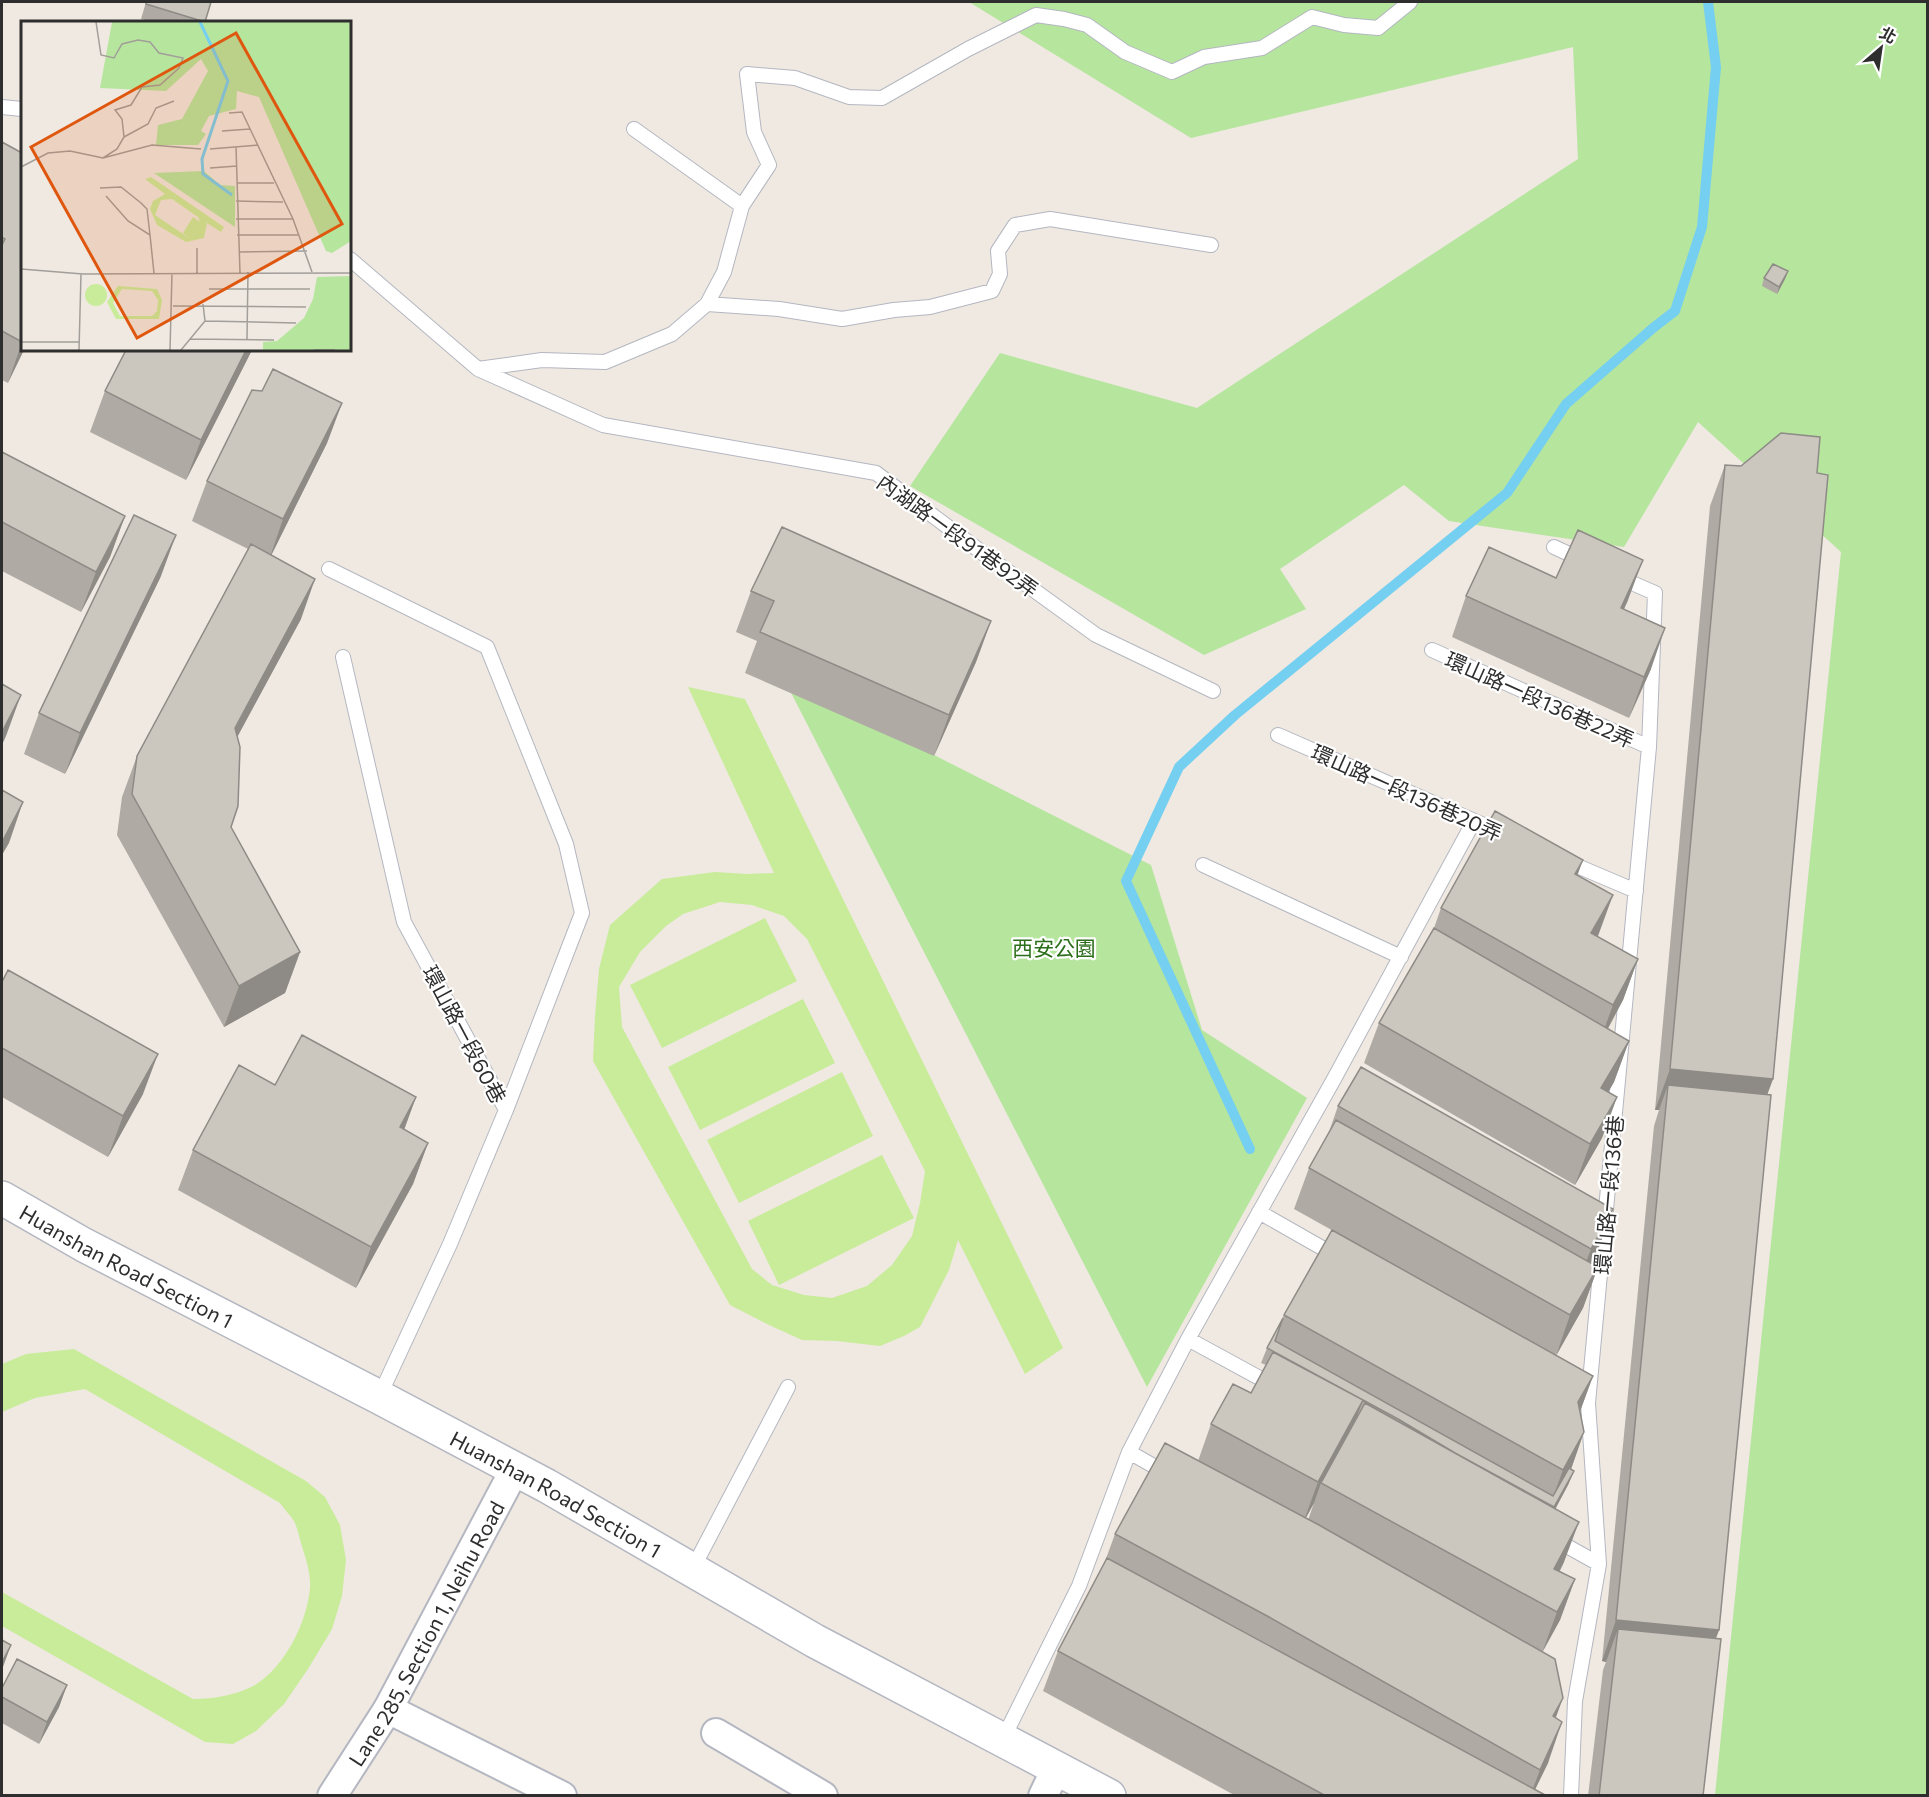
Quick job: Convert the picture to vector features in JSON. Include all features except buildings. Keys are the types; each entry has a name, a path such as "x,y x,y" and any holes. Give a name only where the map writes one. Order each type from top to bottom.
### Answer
{"street":[{"name":"Huanshan Road Section 1","path":"2,1198 84,1245 514,1468 815,1641 1003,1739 1050,1781 1108,1796"},
{"name":"Lane 285, Section 1, Neihu Road","path":"332,1796 388,1709 514,1468"},
{"path":"388,1709 562,1796"},
{"path":"716,1733 823,1796"}],"lane":[{"path":"478,369 542,360 605,362 672,334 707,304 724,272 742,206 769,165 754,132 747,74 795,78 849,97 882,98 968,49 1036,15 1087,25 1125,52 1172,72 1204,57 1262,48 1312,17 1344,25 1378,28 1410,2"},
{"path":"2,107 21,109"},
{"path":"634,129 742,206"},
{"path":"707,304 779,309 842,319 894,310 930,308 992,291 1000,274 998,251 1015,225 1050,219 1211,245"},
{"name":"內湖路一段91巷92弄","path":"351,260 478,369 603,425 876,473 1096,634 1214,691"},
{"name":"環山路一段136巷","path":"1554,547 1654,593 1649,747 1583,1400 1599,1564 1570,1698 1571,1796"},
{"path":"330,569 487,646 566,844 582,913 506,1110"},
{"name":"環山路一段136巷22弄","path":"1432,650 1649,747"},
{"name":"環山路一段60巷","path":"343,657 404,922 506,1110 450,1244 379,1397"},
{"name":"環山路一段136巷20弄","path":"1278,735 1517,840"},
{"path":"1003,1739 1084,1588 1129,1452 1188,1339 1259,1212 1339,1082 1401,957 1474,821"},
{"path":"1550,854 1636,891"},
{"path":"1203,865 1401,957"},
{"path":"1259,1212 1352,1265"},
{"path":"1188,1339 1291,1395"},
{"path":"692,1570 788,1387"},
{"path":"1129,1452 1181,1481"},
{"path":"1547,1536 1599,1564"}],"green space":[{"path":"969,2 1927,2 1927,1795 1715,1795 1841,552 1698,422 1624,547 1449,521 1404,485 1280,569 1306,609 1204,655 910,486 1000,353 1197,408 1578,159 1573,47 1191,138"},
{"name":"西安公園","path":"784,679 1151,865 1202,1030 1307,1098 1147,1387"},
{"path":"688,687 745,699 1063,1348 1025,1374 958,1240 949,1270 920,1327 880,1346 802,1340 730,1305 593,1061 599,969 610,925 662,879 715,872 774,873","holes":["720,902 752,905 784,916 807,939 925,1171 912,1236 892,1265 867,1286 832,1298 804,1295 772,1285 752,1269 622,1027 619,987 640,952 666,926 683,914"]},
{"path":"765,918 797,981 662,1048 630,985"},
{"path":"803,999 835,1063 700,1130 668,1067"},
{"path":"842,1072 873,1136 739,1203 707,1140"},
{"path":"882,1155 914,1218 779,1285 748,1221"},
{"path":"74,1349 306,1481 325,1497 340,1525 346,1560 342,1596 332,1629 284,1704 256,1731 233,1744 205,1742 2,1626 2,1592 193,1699 209,1698 241,1691 266,1677 276,1667 293,1642 308,1601 310,1582 306,1559 294,1521 280,1503 85,1389 35,1398 2,1412 2,1364 26,1354"}],"waterway":[{"path":"1250,1149 1126,881 1179,767 1235,715 1507,493 1566,404 1675,311 1702,227 1716,67 1708,2"}]}
